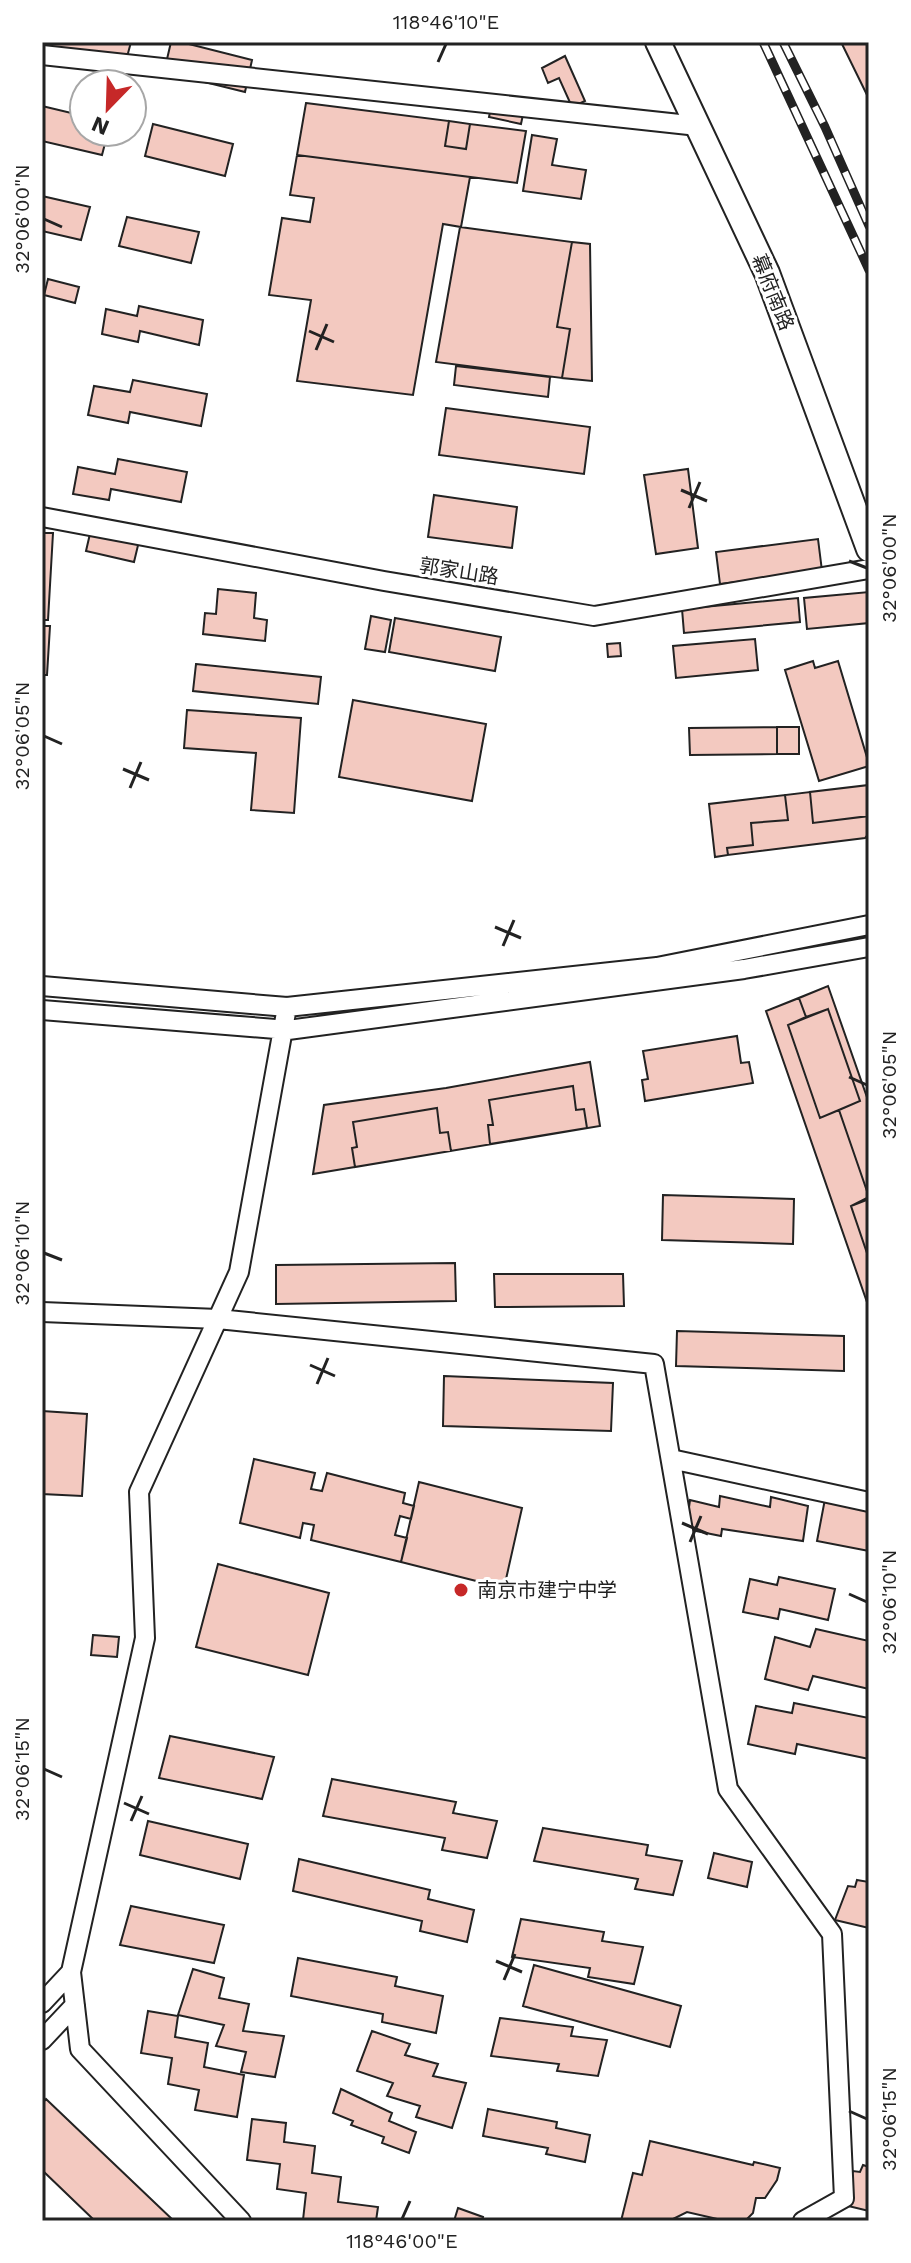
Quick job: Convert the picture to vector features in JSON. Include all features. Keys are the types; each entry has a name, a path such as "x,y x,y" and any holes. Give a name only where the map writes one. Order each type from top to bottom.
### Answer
{"street":[{"name":"幕府南路","path":"658,42 767,273 869,549"},
{"path":"42,55 698,126"},
{"name":"郭家山路","path":"42,517 384,581 594,616 869,569"},
{"path":"42,986 287,1007 657,967 869,925"},
{"path":"42,1010 288,1030 744,969 869,947"},
{"path":"241,2221 80,2049 71,1972 145,1638 139,1492 239,1272 287,1007"},
{"path":"42,1312 218,1319 654,1364 728,1789 832,1934 844,2198 803,2221"},
{"path":"671,1459 869,1502"},
{"path":"42,2003 71,1972"},
{"path":"42,2040 75,2005"}],"building":[{"path":"42,42 131,42 124,68 105,68 42,54"},
{"path":"171,42 252,60 245,92 164,72"},
{"path":"841,42 869,42 869,99"},
{"path":"565,56 585,101 572,107 559,78 548,83 542,68"},
{"path":"493,98 525,105 521,124 489,117"},
{"path":"306,103 449,121 445,146 466,149 470,124 526,131 517,183 297,155"},
{"path":"42,106 68,112 68,147 42,141"},
{"path":"449,121 470,124 466,149 445,146"},
{"path":"153,124 233,144 225,176 145,156"},
{"path":"532,135 557,139 552,165 586,170 581,199 523,191"},
{"path":"72,148 104,148 102,155"},
{"path":"297,155 470,177 461,227 443,224 413,395 297,381 311,300 269,295 282,218 310,222 314,198 290,195"},
{"path":"42,196 90,207 81,240 42,231"},
{"path":"127,217 199,232 191,263 119,246"},
{"path":"460,227 572,242 557,327 570,329 562,378 436,362"},
{"path":"572,242 590,244 592,381 562,378 570,329 557,327"},
{"path":"48,279 79,287 75,303 44,295"},
{"path":"139,306 203,320 199,345 140,331 138,342 102,334 106,309 137,316"},
{"path":"456,366 550,377 548,397 454,385"},
{"path":"133,380 207,394 201,426 130,412 128,423 88,415 94,386 130,392"},
{"path":"446,408 590,427 584,474 439,455"},
{"path":"118,459 187,472 181,502 111,489 109,500 73,494 78,467 115,474"},
{"path":"688,469 698,548 656,554 644,475"},
{"path":"434,495 517,507 512,548 428,537"},
{"path":"92,525 140,537 134,562 86,551"},
{"path":"42,533 53,533 48,620 42,620"},
{"path":"818,539 822,571 720,584 716,552"},
{"path":"218,589 256,593 254,618 267,620 265,641 203,634 205,613 216,614"},
{"path":"869,592 869,623 807,629 804,598"},
{"path":"798,598 800,622 684,633 682,609"},
{"path":"371,616 391,620 385,652 365,649"},
{"path":"395,618 501,637 495,671 389,652"},
{"path":"42,626 50,626 47,675 42,675"},
{"path":"755,639 758,670 676,678 673,646"},
{"path":"620,643 621,656 608,657 607,644"},
{"path":"813,661 815,668 838,661 869,764 819,781 785,670"},
{"path":"196,664 321,677 318,704 193,691"},
{"path":"353,700 486,724 472,801 339,777"},
{"path":"187,710 301,718 294,813 251,810 256,753 184,748"},
{"path":"777,727 777,754 690,755 689,728"},
{"path":"777,727 799,727 799,754 777,754"},
{"path":"869,785 869,816 813,823 810,792"},
{"path":"810,792 813,823 869,816 869,833 865,838 728,855 727,848 753,845 751,823 788,820 785,795"},
{"path":"785,795 788,820 751,823 753,845 727,848 728,855 715,857 709,804"},
{"path":"828,986 869,1103 869,1308 766,1011"},
{"path":"828,986 869,1103 869,1197 839,1110 860,1101 828,1009 806,1017 799,998"},
{"path":"799,998 806,1017 788,1025 820,1118 839,1110 869,1197 851,1206 869,1259 869,1308 766,1011"},
{"path":"828,1009 860,1101 820,1118 788,1025"},
{"path":"737,1036 741,1063 749,1062 753,1083 645,1101 642,1080 648,1079 643,1051"},
{"path":"590,1062 600,1126 313,1174 324,1105 446,1088"},
{"path":"573,1086 576,1110 584,1109 587,1128 490,1144 488,1125 493,1125 489,1100"},
{"path":"437,1108 440,1133 448,1132 451,1151 355,1167 352,1148 357,1147 353,1122"},
{"path":"663,1195 794,1199 793,1244 662,1240"},
{"path":"869,1199 869,1259 851,1206"},
{"path":"455,1263 456,1301 276,1304 276,1265"},
{"path":"494,1274 623,1274 624,1306 495,1307"},
{"path":"677,1331 844,1336 844,1371 676,1366"},
{"path":"444,1376 613,1383 611,1431 443,1426"},
{"path":"42,1411 87,1414 82,1496 42,1494"},
{"path":"254,1459 315,1473 311,1489 322,1491 327,1473 405,1493 403,1503 414,1506 411,1519 400,1516 395,1535 407,1538 401,1562 311,1540 314,1525 303,1523 300,1538 240,1523"},
{"path":"419,1482 522,1508 504,1588 401,1562"},
{"path":"720,1496 770,1507 771,1497 808,1506 803,1541 722,1529 721,1536 686,1529 690,1500 719,1507"},
{"path":"825,1499 869,1508 869,1551 817,1541"},
{"path":"218,1564 329,1593 308,1675 196,1647"},
{"path":"779,1577 835,1589 828,1620 780,1609 778,1619 743,1612 750,1579 777,1585"},
{"path":"816,1629 869,1641 869,1689 813,1676 808,1690 765,1679 775,1637 810,1647"},
{"path":"93,1635 119,1637 117,1657 91,1655"},
{"path":"794,1703 869,1718 869,1759 797,1744 795,1754 748,1744 756,1706 792,1713"},
{"path":"170,1736 274,1757 262,1799 159,1778"},
{"path":"332,1779 456,1802 453,1813 497,1821 487,1858 442,1850 445,1838 323,1816"},
{"path":"148,1821 248,1844 240,1879 140,1855"},
{"path":"543,1828 648,1845 646,1855 682,1861 673,1895 635,1889 638,1879 534,1861"},
{"path":"714,1853 752,1862 747,1887 708,1878"},
{"path":"299,1859 430,1890 428,1899 474,1910 467,1942 420,1931 422,1921 293,1891"},
{"path":"857,1880 869,1882 869,1928 835,1920 848,1886 855,1887"},
{"path":"131,1906 224,1925 214,1963 120,1945"},
{"path":"521,1919 604,1932 602,1941 643,1947 634,1984 588,1977 590,1968 512,1957"},
{"path":"298,1958 397,1977 395,1986 443,1996 436,2033 382,2022 383,2014 291,1996"},
{"path":"534,1965 681,2006 670,2047 523,2006"},
{"path":"193,1969 224,1978 219,1998 249,2004 243,2031 284,2036 275,2077 241,2072 246,2052 216,2046 224,2025 178,2015"},
{"path":"148,2011 178,2016 175,2037 208,2043 204,2067 244,2075 237,2117 195,2110 199,2090 168,2084 172,2058 141,2053"},
{"path":"500,2018 573,2027 571,2036 607,2040 598,2076 557,2071 559,2064 491,2056"},
{"path":"372,2031 410,2044 405,2055 438,2064 433,2076 466,2083 452,2128 416,2117 420,2106 387,2096 393,2083 357,2071"},
{"path":"341,2089 392,2113 389,2121 416,2132 409,2153 382,2143 384,2137 351,2125 353,2121 333,2113"},
{"path":"46,2099 174,2221 95,2221 42,2170 42,2104"},
{"path":"488,2109 557,2122 556,2128 590,2135 585,2162 546,2154 548,2148 483,2136"},
{"path":"252,2119 286,2123 284,2142 315,2146 312,2173 341,2177 338,2202 378,2207 376,2221 303,2220 306,2193 277,2189 280,2164 247,2160"},
{"path":"650,2141 753,2165 754,2162 780,2168 777,2180 765,2198 756,2198 753,2213 745,2221 726,2221 687,2212 669,2221 621,2221 633,2173 642,2175"},
{"path":"863,2165 869,2167 869,2211 840,2204 853,2171 860,2172"},
{"path":"458,2208 483,2217 482,2221 454,2221"}],"railway":[{"path":"763,42 869,270"},
{"path":"783,42 869,226"}],"place":[{"name":"南京市建宁中学","path":"461,1590"}]}
